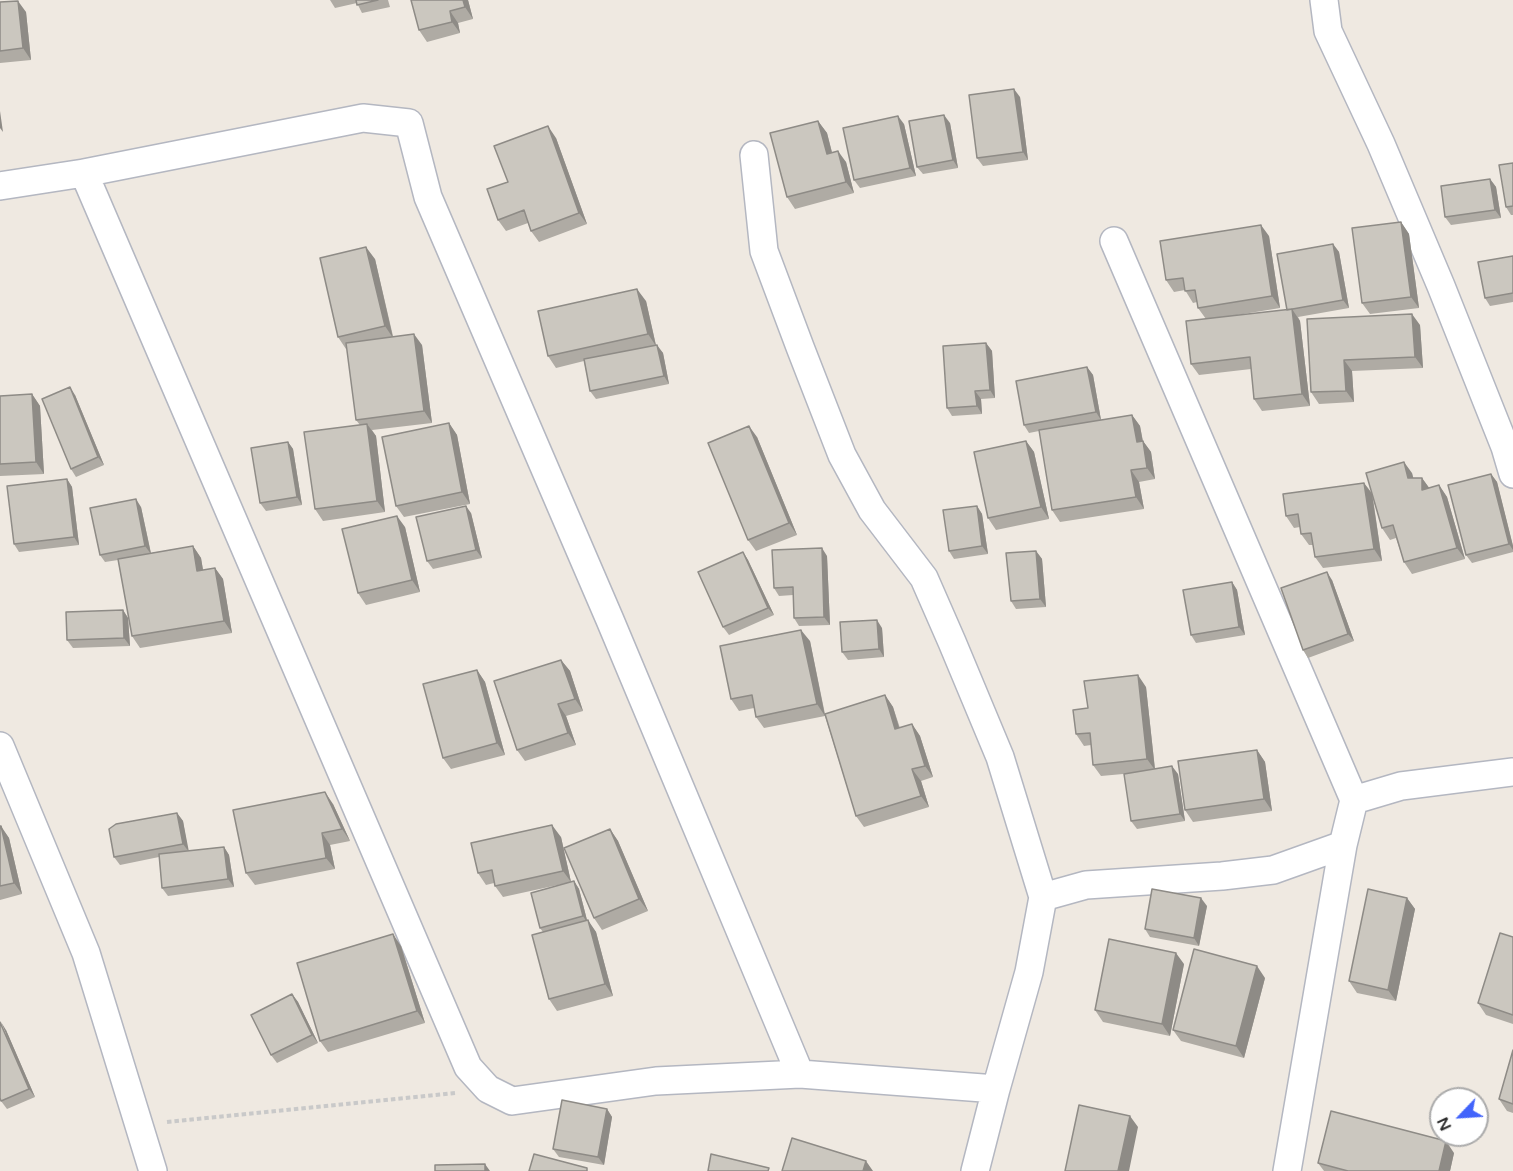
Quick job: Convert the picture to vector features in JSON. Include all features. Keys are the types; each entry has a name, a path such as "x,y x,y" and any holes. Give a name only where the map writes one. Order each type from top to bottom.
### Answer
{"street":[{"path":"1324,0 1328,31 1382,144 1441,286 1513,474"},
{"path":"0,186 84,173 363,118 409,123 428,197 610,620 800,1074"},
{"path":"754,155 764,251 800,347 842,455 872,510 924,578 943,620 1000,757 1042,897 1029,972 975,1171"},
{"path":"84,173 468,1067 488,1089 512,1101 656,1081 800,1074 996,1089"},
{"path":"1114,241 1354,800 1343,844 1287,1171"},
{"path":"0,746 86,953 153,1171"},
{"path":"1354,800 1401,786 1513,772"},
{"path":"1042,897 1086,885 1222,876 1273,870 1343,844"}],"path":[{"path":"139,1125 488,1089"}],"building":[{"path":"356,0 378,0 357,5"},
{"path":"411,0 463,0 465,7 450,11 452,22 419,30"},
{"path":"18,1 23,48 0,51 0,2"},
{"path":"1014,89 1023,152 977,158 969,95"},
{"path":"944,115 953,160 917,167 909,121"},
{"path":"898,116 910,168 854,180 843,128"},
{"path":"818,121 827,154 838,151 846,182 787,197 770,133"},
{"path":"548,126 579,213 531,231 524,210 498,220 487,189 508,182 494,146"},
{"path":"1513,163 1513,206 1506,207 1499,165"},
{"path":"1490,179 1495,210 1445,217 1441,186"},
{"path":"1401,222 1411,297 1362,303 1352,228"},
{"path":"1261,225 1272,296 1198,308 1195,290 1185,291 1183,278 1166,280 1160,241"},
{"path":"1333,244 1343,300 1287,310 1277,254"},
{"path":"366,247 385,326 338,337 320,258"},
{"path":"1513,256 1513,293 1485,298 1478,262"},
{"path":"637,289 648,334 548,356 538,311"},
{"path":"1292,309 1302,394 1254,399 1250,357 1191,364 1186,321"},
{"path":"1412,314 1415,357 1344,360 1346,391 1311,392 1307,319"},
{"path":"414,334 424,411 356,420 346,343"},
{"path":"986,343 990,390 975,391 977,406 947,408 943,346"},
{"path":"657,345 664,376 590,391 584,359"},
{"path":"1087,367 1096,412 1024,425 1016,381"},
{"path":"70,387 98,457 71,469 42,399"},
{"path":"32,394 36,462 0,464 0,396"},
{"path":"1132,415 1137,442 1143,441 1147,468 1131,470 1136,497 1052,510 1039,430"},
{"path":"449,423 462,492 396,506 382,437"},
{"path":"367,424 377,501 315,509 304,432"},
{"path":"749,426 789,523 748,540 708,443"},
{"path":"1026,441 1041,507 988,518 974,452"},
{"path":"288,442 297,497 260,503 251,448"},
{"path":"1404,462 1408,478 1422,478 1422,490 1439,485 1457,548 1404,562 1393,525 1382,528 1366,473"},
{"path":"1491,474 1509,544 1466,555 1448,485"},
{"path":"67,479 74,537 14,544 7,486"},
{"path":"1364,483 1374,549 1315,557 1311,533 1301,534 1298,514 1286,516 1283,494"},
{"path":"136,499 145,546 100,555 90,508"},
{"path":"466,506 476,550 427,561 416,517"},
{"path":"977,506 982,546 949,551 943,510"},
{"path":"397,516 412,580 358,593 342,529"},
{"path":"193,546 197,571 215,568 224,621 132,636 118,559"},
{"path":"822,548 824,617 794,618 793,587 774,588 772,550"},
{"path":"1036,551 1040,599 1011,601 1006,553"},
{"path":"743,552 768,608 723,627 698,572"},
{"path":"1327,572 1348,634 1303,650 1281,588"},
{"path":"1232,582 1239,627 1191,635 1183,590"},
{"path":"123,610 124,638 67,640 66,612"},
{"path":"877,620 879,649 842,652 840,622"},
{"path":"801,630 817,704 756,717 752,695 731,699 720,646"},
{"path":"561,660 575,699 558,704 568,733 517,750 494,681"},
{"path":"477,670 497,743 443,758 423,684"},
{"path":"1138,675 1147,759 1093,765 1090,733 1076,734 1073,710 1088,708 1084,681"},
{"path":"885,695 895,729 912,724 925,766 912,769 921,796 856,816 825,714"},
{"path":"1257,750 1264,799 1185,810 1178,761"},
{"path":"1172,766 1180,814 1131,821 1124,774"},
{"path":"325,792 342,829 322,833 326,858 246,873 233,810"},
{"path":"177,813 183,844 114,857 109,829 116,824"},
{"path":"552,825 563,871 495,886 492,870 478,873 471,843"},
{"path":"0,826 14,883 0,886"},
{"path":"610,829 639,899 594,918 564,848"},
{"path":"224,847 228,879 162,888 159,854"},
{"path":"574,881 583,916 540,928 531,893"},
{"path":"1152,889 1201,898 1194,938 1145,929"},
{"path":"1368,889 1407,898 1388,990 1349,981"},
{"path":"588,920 605,984 549,999 532,935"},
{"path":"1500,933 1513,937 1513,1015 1478,1003"},
{"path":"393,934 417,1011 320,1041 297,963"},
{"path":"1109,939 1176,953 1162,1024 1095,1010"},
{"path":"1194,949 1257,966 1236,1046 1173,1030"},
{"path":"292,994 312,1035 271,1055 251,1015"},
{"path":"0,1022 29,1089 1,1101 0,1098"},
{"path":"1513,1050 1513,1104 1499,1099"},
{"path":"562,1100 607,1109 598,1157 553,1149"},
{"path":"1079,1105 1130,1116 1118,1171 1065,1171"},
{"path":"1331,1111 1429,1137 1429,1147 1445,1147 1439,1171 1348,1171 1318,1163"},
{"path":"792,1138 866,1161 863,1171 782,1171"},
{"path":"534,1154 587,1168 587,1171 529,1171"},
{"path":"711,1154 769,1168 768,1171 708,1171"},
{"path":"485,1164 485,1171 435,1171 435,1165"}]}
